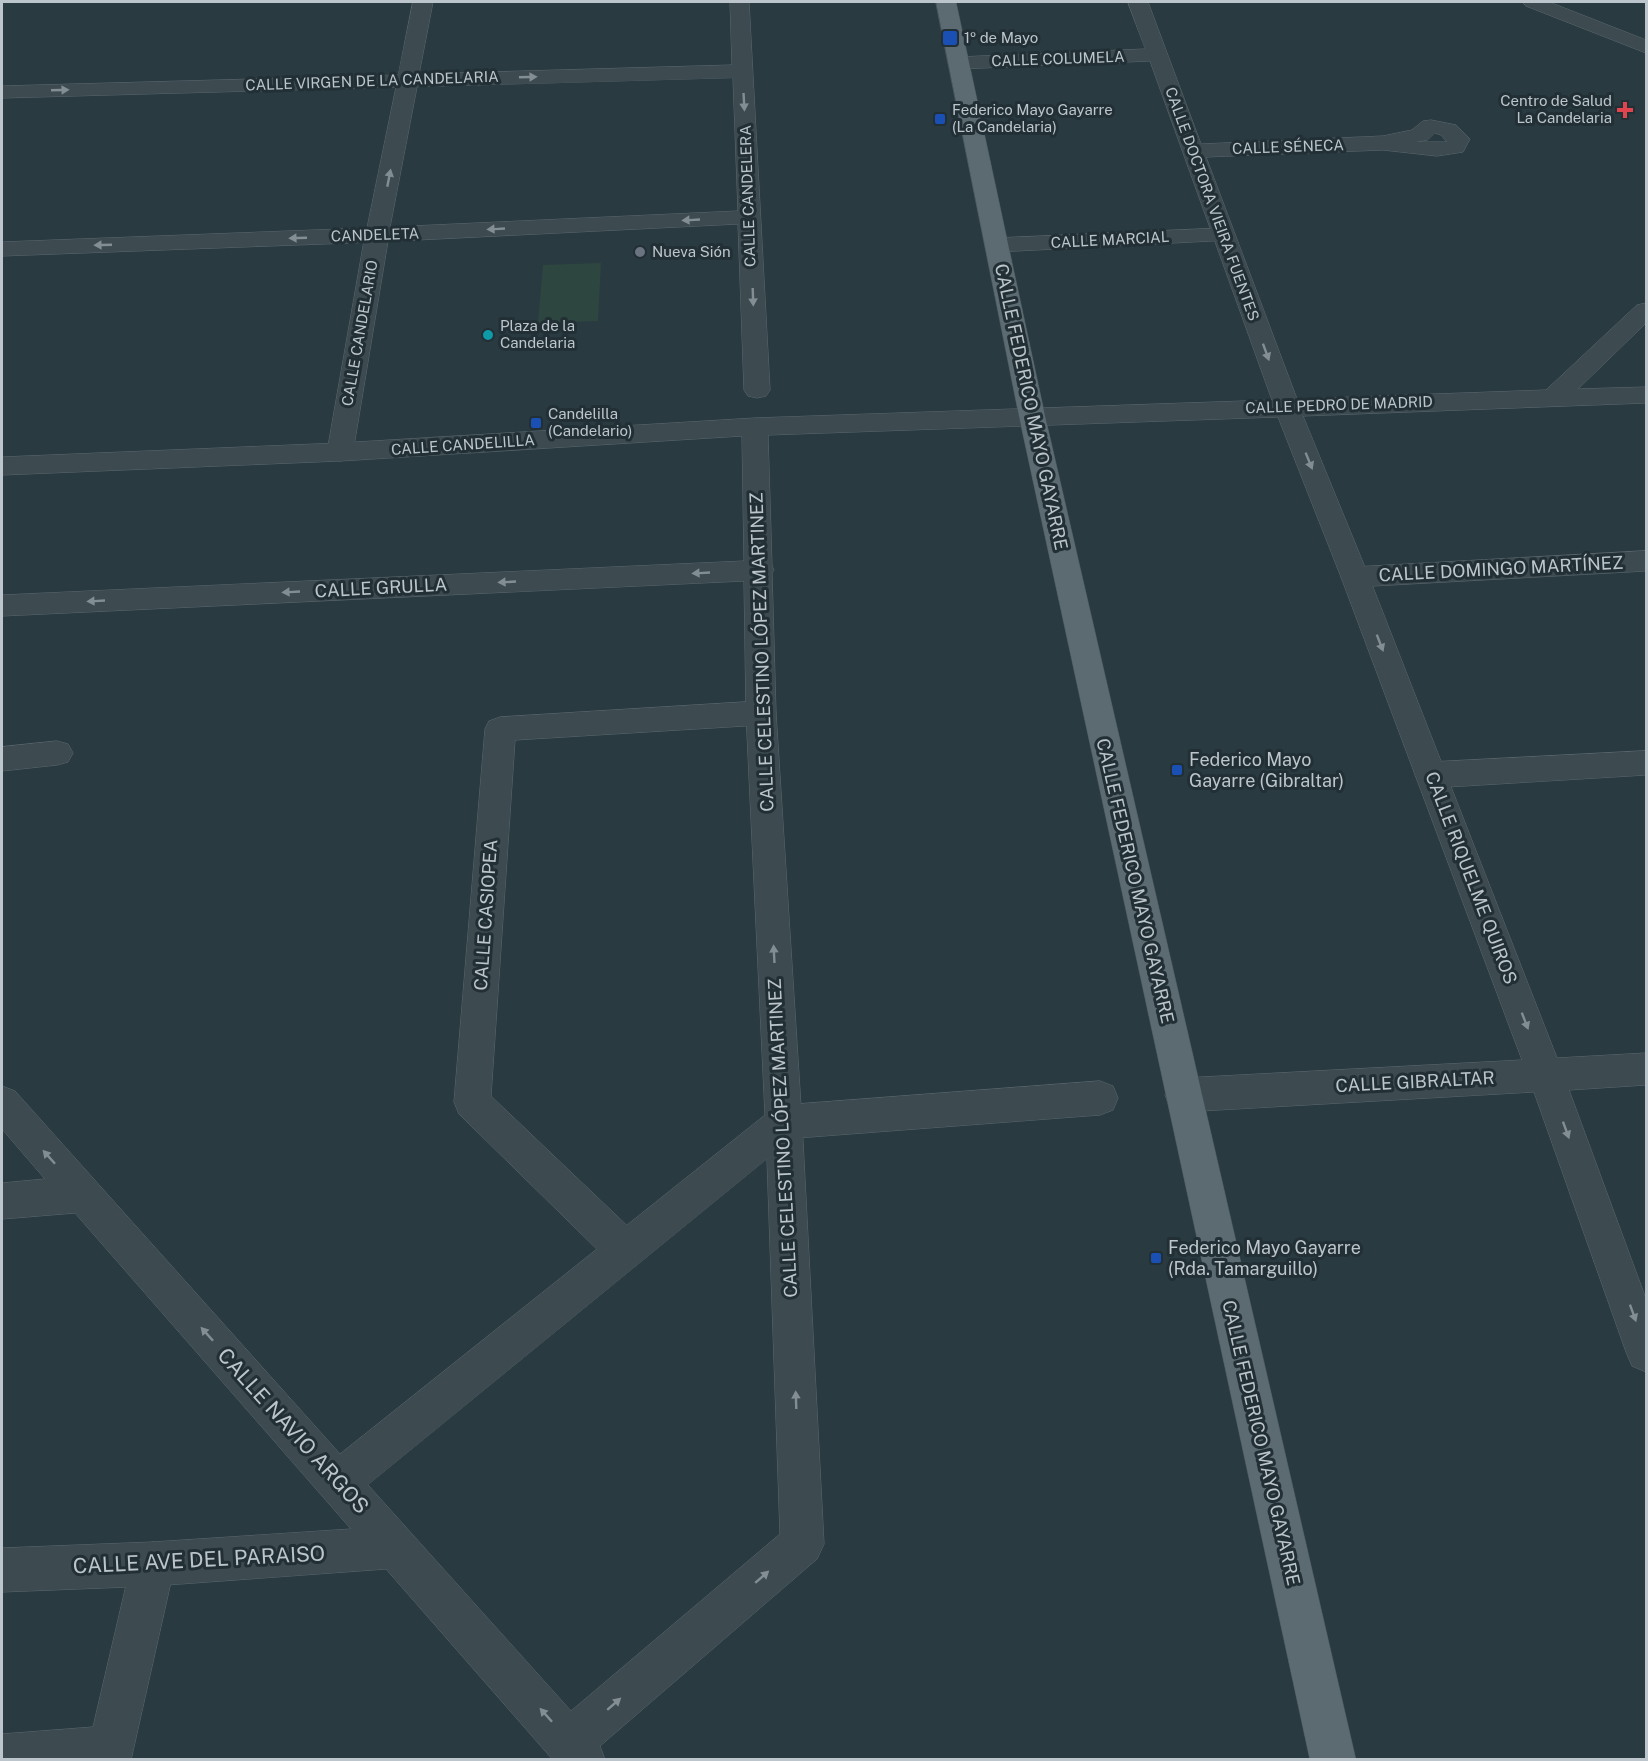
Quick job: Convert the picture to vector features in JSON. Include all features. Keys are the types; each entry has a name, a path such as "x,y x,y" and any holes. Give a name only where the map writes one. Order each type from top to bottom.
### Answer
{"main road":[{"name":"CALLE FEDERICO MAYO GAYARRE","path":"946,2 1032,416 1333,1760"}],"street":[{"name":"CALLE CANDELARIO","path":"340,452 377,235 423,2"},
{"name":"CALLE CANDELERA","path":"740,2 756,390"},
{"name":"CALLE DOCTORA VIEIRA FUENTES","path":"1138,2 1287,407"},
{"path":"1533,2 1647,47"},
{"name":"CALLE COLUMELA","path":"958,63 1157,56"},
{"name":"CALLE VIRGEN DE LA CANDELARIA","path":"2,92 743,71"},
{"name":"CALLE SÉNECA","path":"1192,151 1383,144"},
{"name":"CANDELETA","path":"2,249 377,235 749,217"},
{"name":"CALLE MARCIAL","path":"997,245 1223,235"},
{"path":"1552,398 1644,316"},
{"name":"CALLE PEDRO DE MADRID","path":"1032,416 1647,395"},
{"name":"CALLE RIQUELME QUIROS","path":"1287,407 1355,576 1546,1075 1647,1352"},
{"name":"CALLE CANDELILLA","path":"2,466 340,452 755,427 1032,416"},
{"name":"CALLE CELESTINO LÓPEZ MARTINEZ","path":"577,1751 802,1544 784,1122 761,713 760,570 755,427"},
{"name":"CALLE DOMINGO MARTÍNEZ","path":"1355,576 1647,561"},
{"name":"CALLE GRULLA","path":"2,606 760,570"},
{"name":"CALLE CASIOPEA","path":"624,1249 472,1102 500,729 761,713"},
{"path":"2,759 57,753"},
{"path":"1431,775 1647,763"},
{"name":"CALLE GIBRALTAR","path":"1183,1095 1647,1069"},
{"path":"339,1482 624,1249 784,1122 1100,1098"},
{"name":"CALLE NAVIO ARGOS","path":"2,1103 577,1751"},
{"path":"2,1201 83,1194"},
{"name":"CALLE AVE DEL PARAISO","path":"2,1570 153,1564 397,1547"},
{"path":"2,1757 109,1754 153,1564"}],"green space":[{"path":"601,263 598,321 538,323 543,265"}],"place":[{"name":"1º de Mayo","path":"950,38"},
{"name":"Centro de Salud La Candelaria","path":"1625,110"},
{"name":"Federico Mayo Gayarre (La Candelaria)","path":"940,119"},
{"name":"Nueva Sión","path":"640,252"},
{"name":"Plaza de la Candelaria","path":"488,335"},
{"name":"Candelilla (Candelario)","path":"536,423"},
{"name":"Federico Mayo Gayarre (Gibraltar)","path":"1177,770"},
{"name":"Federico Mayo Gayarre (Rda. Tamarguillo)","path":"1156,1258"}]}
